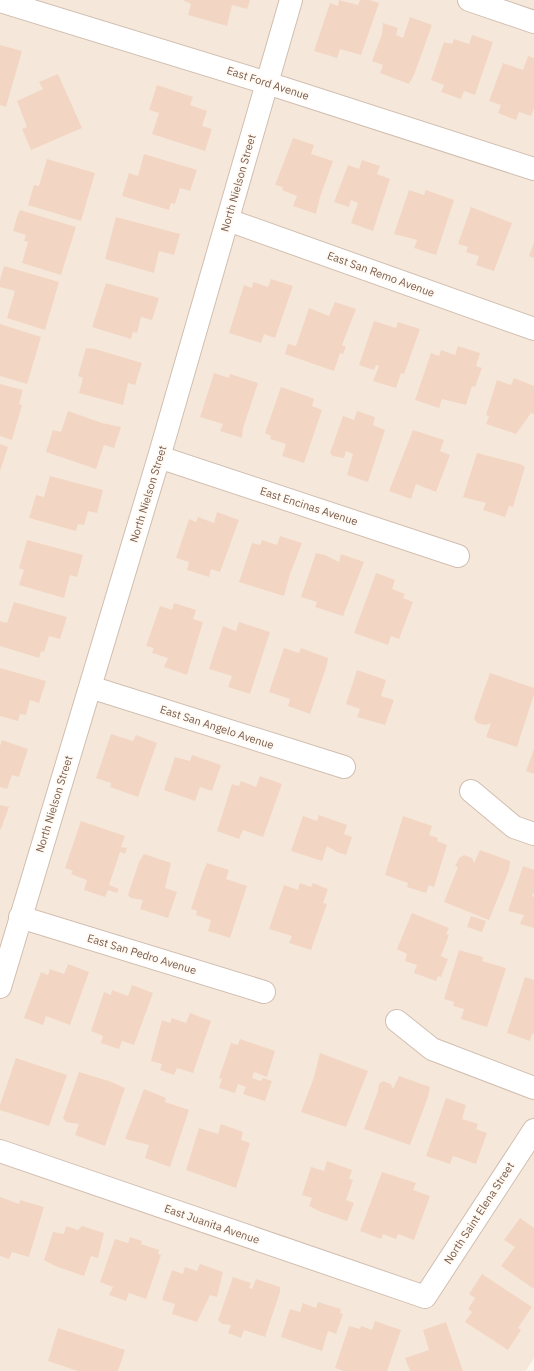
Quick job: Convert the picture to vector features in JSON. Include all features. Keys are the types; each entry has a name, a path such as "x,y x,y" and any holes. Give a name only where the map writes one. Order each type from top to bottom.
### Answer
{"street":[{"name":"North Nielson Street","path":"0,987 159,456 291,0"},
{"path":"469,0 534,22"},
{"name":"East Ford Avenue","path":"0,1 42,7 267,83 534,170"},
{"name":"East San Remo Avenue","path":"228,220 534,329"},
{"name":"East Encinas Avenue","path":"159,456 458,556"},
{"name":"East San Angelo Avenue","path":"90,687 344,767"},
{"path":"471,792 514,827 534,834"},
{"name":"East San Pedro Avenue","path":"20,917 264,992"},
{"path":"397,1021 432,1049 534,1088"},
{"name":"North Saint Elena Street","path":"425,1297 534,1130"},
{"name":"East Juanita Avenue","path":"0,1151 425,1297"}],"shaded area":[{"path":"0,0 534,0 534,1358 526,1371 0,1371"}],"building":[{"path":"184,0 250,0 247,9 232,5 227,26 188,15 191,4"},
{"path":"339,0 358,5 360,0 370,0 379,3 361,55 340,49 337,58 314,51 330,3 338,6"},
{"path":"410,17 432,25 414,75 409,84 380,73 383,65 372,61 382,34 383,23 398,28 396,35 403,38"},
{"path":"472,35 493,42 475,95 464,91 461,99 441,92 444,85 431,80 444,42 452,44 454,39 469,44"},
{"path":"0,45 22,51 6,107 0,105"},
{"path":"528,56 534,58 534,108 531,116 519,112 516,120 498,113 501,105 489,101 503,63 523,70"},
{"path":"58,74 82,128 31,150 22,129 27,127 17,101 43,89 39,82"},
{"path":"157,85 193,97 190,105 207,111 202,126 212,129 205,151 152,134 159,113 149,110"},
{"path":"293,138 314,145 311,154 333,161 320,197 316,214 293,206 297,196 282,190 283,187 275,185"},
{"path":"144,154 197,170 190,191 180,188 175,204 171,203 169,210 122,196 129,173 138,176"},
{"path":"47,159 95,173 81,221 28,205 34,185 39,186"},
{"path":"362,160 380,166 377,174 390,179 373,231 351,223 358,203 351,200 349,207 334,202 348,165 359,169"},
{"path":"409,190 424,195 426,190 454,200 436,255 414,248 417,240 394,234"},
{"path":"471,207 512,223 494,271 476,265 479,256 466,252 468,247 458,244"},
{"path":"20,210 76,227 61,275 22,263 28,242 24,241 26,235 13,231"},
{"path":"116,217 180,234 174,255 159,251 154,273 105,259"},
{"path":"534,242 534,258 529,256"},
{"path":"4,266 59,282 45,330 7,318 15,291 0,287 0,280"},
{"path":"271,279 293,286 275,338 264,334 261,343 229,333 244,285 252,288 253,282 268,287"},
{"path":"106,283 159,298 152,320 141,317 137,333 133,332 131,339 92,327"},
{"path":"335,302 356,309 342,345 346,347 343,354 340,353 334,371 285,354 288,344 296,346 309,308 329,316"},
{"path":"374,321 396,328 398,322 420,329 404,374 401,373 396,388 373,381 379,366 376,365 374,370 359,365"},
{"path":"0,324 41,337 27,384 0,376"},
{"path":"458,346 480,353 476,366 482,368 475,387 472,386 466,405 442,399 439,408 415,400 431,353 439,356 441,350 455,355"},
{"path":"86,348 95,349 142,363 135,385 128,383 123,405 79,393 83,378 78,376"},
{"path":"214,373 229,378 230,374 258,383 243,428 242,438 220,431 223,424 200,417"},
{"path":"514,378 534,386 534,414 531,413 516,434 486,424 489,416 486,415 497,380 511,385"},
{"path":"0,384 23,390 19,404 22,405 12,440 0,436"},
{"path":"281,387 314,399 312,406 322,410 304,463 282,456 286,444 270,439 271,436 265,433"},
{"path":"68,411 102,423 121,427 114,448 104,445 96,469 46,452 53,430 61,432"},
{"path":"357,411 375,417 373,425 385,430 368,482 347,475 353,454 346,451 344,458 333,456 330,453 343,416 354,420"},
{"path":"413,430 444,440 440,451 450,455 436,492 416,484 411,499 389,491"},
{"path":"0,444 8,447 0,471"},
{"path":"477,453 520,464 525,467 513,507 509,506 505,517 483,510 486,503 463,497"},
{"path":"50,476 103,490 97,513 88,511 84,525 78,524 76,531 29,518 36,495 44,497"},
{"path":"217,512 239,520 220,572 211,569 209,577 187,570 189,562 176,558 189,519 196,522 198,517 214,523"},
{"path":"280,536 302,543 290,574 284,596 239,582 252,543 260,545 262,540 277,545"},
{"path":"27,540 83,555 77,577 70,575 64,598 19,585 24,570 19,568"},
{"path":"316,553 325,555 339,562 341,554 364,562 343,616 315,607 317,602 301,597"},
{"path":"376,573 395,580 392,589 405,594 403,598 413,602 399,639 391,636 388,645 354,633"},
{"path":"14,602 67,617 60,639 49,636 44,652 41,651 39,658 0,646 0,621 7,623"},
{"path":"174,603 196,610 193,619 203,622 187,675 164,667 168,658 152,653 154,648 146,646 160,606 172,610"},
{"path":"239,622 270,632 250,694 228,687 232,676 209,669 223,626 236,631"},
{"path":"284,648 299,653 301,648 328,658 310,714 288,706 290,699 269,692"},
{"path":"0,668 46,681 39,703 30,700 26,715 20,714 18,721 0,716"},
{"path":"357,670 386,680 381,696 394,700 385,725 357,717 360,709 346,704"},
{"path":"490,673 534,688 534,694 517,747 486,737 491,723 485,725 477,723 474,718"},
{"path":"111,734 133,741 136,735 157,743 138,797 110,787 111,783 96,778"},
{"path":"2,740 28,749 19,777 12,775 7,789 0,787 0,746"},
{"path":"534,749 534,774 526,771"},
{"path":"192,755 221,765 212,791 200,787 195,801 164,790 175,757 190,761"},
{"path":"260,776 282,784 263,837 243,830 239,839 217,831 232,784 239,786 241,781 256,787"},
{"path":"0,805 9,807 1,829 0,829"},
{"path":"319,815 347,825 344,834 352,837 346,855 327,846 322,861 291,851 303,816 317,821"},
{"path":"403,816 432,826 429,835 438,838 437,841 447,845 434,887 429,885 426,893 407,887 408,883 385,875"},
{"path":"81,821 125,836 121,847 127,848 125,854 120,852 109,885 119,889 117,893 108,890 105,897 84,890 87,880 71,874 73,871 65,868"},
{"path":"480,850 510,861 509,870 489,920 444,902 458,867 455,866 459,858 464,855 472,858 474,863"},
{"path":"144,854 171,863 165,888 177,892 168,918 140,909 143,900 131,898 128,895 139,862"},
{"path":"207,863 229,870 226,879 247,886 230,938 208,931 211,920 196,915 197,911 191,909"},
{"path":"523,866 534,870 534,892 532,896 534,897 534,928 520,924 524,915 508,911"},
{"path":"300,883 311,887 313,883 328,889 323,903 327,904 311,950 289,943 292,936 269,929 284,885 298,890"},
{"path":"412,913 449,928 446,934 449,935 441,956 448,959 441,977 438,976 436,981 414,973 417,965 405,961 407,954 397,949"},
{"path":"471,916 486,921 482,932 467,927"},
{"path":"459,950 483,957 482,961 506,968 487,1027 461,1019 464,1009 453,1006 454,1002 444,999"},
{"path":"68,964 89,972 70,1025 46,1016 43,1025 24,1018 41,972 48,975 50,969 64,974"},
{"path":"525,977 534,980 534,1034 532,1034 530,1041 507,1033"},
{"path":"132,985 153,993 134,1045 122,1041 119,1049 101,1043 103,1036 91,1031 104,992 111,995 112,990 128,996"},
{"path":"190,1013 211,1021 193,1073 177,1068 174,1075 160,1070 162,1064 151,1061 162,1020 170,1023 172,1018 186,1023"},
{"path":"240,1039 275,1051 267,1077 254,1072 252,1078 261,1081 263,1078 272,1081 265,1101 243,1094 246,1087 238,1084 235,1093 219,1088 222,1079 219,1078 231,1043 238,1045"},
{"path":"320,1053 368,1071 346,1127 301,1112 314,1077"},
{"path":"16,1058 67,1075 49,1126 0,1110 0,1105"},
{"path":"79,1072 109,1081 125,1088 105,1146 75,1135 79,1124 66,1122 63,1118"},
{"path":"399,1076 430,1087 428,1097 410,1145 364,1129 378,1091 379,1084 383,1081 391,1084 393,1089"},
{"path":"144,1089 166,1098 165,1102 189,1110 170,1167 145,1158 149,1145 125,1139"},
{"path":"446,1098 466,1105 462,1119 478,1124 476,1129 487,1133 476,1164 453,1156 450,1164 426,1156"},
{"path":"221,1124 243,1132 241,1140 250,1143 236,1188 186,1170 199,1128 218,1134"},
{"path":"327,1161 352,1170 349,1179 353,1180 346,1200 354,1203 347,1221 309,1206 312,1198 302,1195 311,1167 324,1171"},
{"path":"382,1172 416,1183 413,1190 430,1196 414,1240 398,1234 396,1239 383,1234 381,1239 360,1231"},
{"path":"0,1197 19,1204 20,1200 44,1207 29,1257 12,1252 9,1259 0,1256"},
{"path":"520,1218 534,1228 534,1289 501,1266 515,1247 504,1240"},
{"path":"66,1226 78,1230 82,1226 104,1233 98,1258 91,1256 84,1276 55,1266 44,1260 53,1232 64,1234"},
{"path":"130,1237 142,1241 141,1244 159,1250 158,1254 161,1255 146,1299 129,1293 126,1301 109,1295 113,1287 100,1282 115,1239 128,1243"},
{"path":"200,1264 223,1272 217,1297 210,1295 197,1322 172,1314 175,1304 162,1300 172,1270 183,1274 185,1267 197,1271"},
{"path":"482,1274 532,1307 518,1328 521,1330 508,1350 465,1322 472,1312 468,1309 475,1298 469,1294"},
{"path":"233,1277 251,1283 249,1288 252,1289 256,1279 280,1287 280,1292 265,1337 244,1330 241,1338 228,1333 231,1325 222,1324 218,1320"},
{"path":"318,1302 341,1309 340,1313 343,1314 336,1334 328,1331 322,1351 281,1337 290,1309 300,1312 303,1303 316,1308"},
{"path":"375,1321 401,1330 387,1371 344,1371 335,1368 349,1326 360,1329 361,1326 372,1330"},
{"path":"446,1322 463,1371 410,1371 405,1358 429,1350 423,1330"},
{"path":"58,1328 125,1350 118,1371 78,1371 48,1361"}]}
